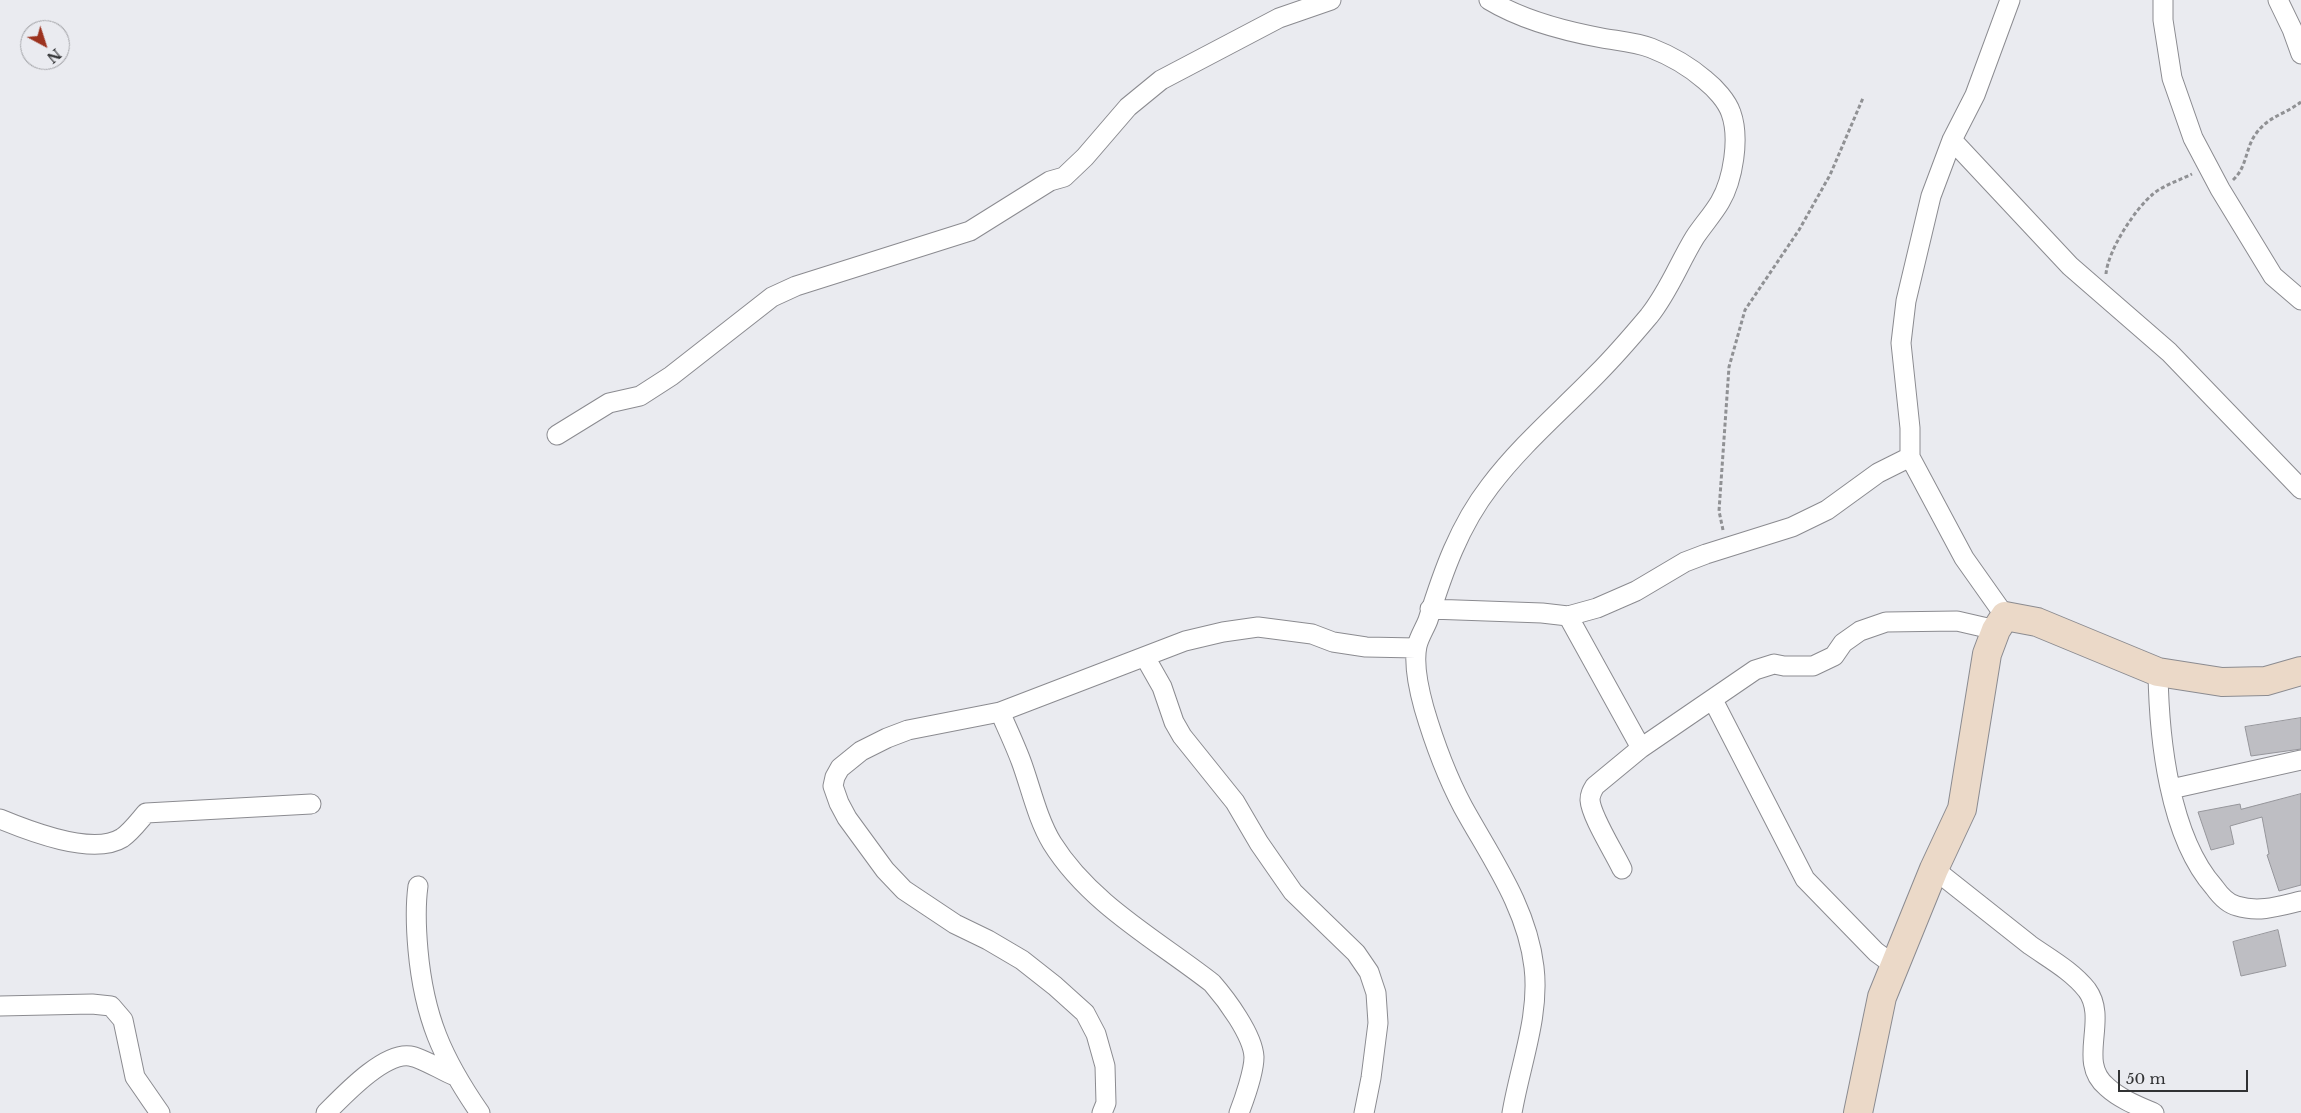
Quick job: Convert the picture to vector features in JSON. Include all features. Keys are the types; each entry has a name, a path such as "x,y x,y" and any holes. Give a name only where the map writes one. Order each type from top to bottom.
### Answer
{"main road":[{"path":"1858,1113 1882,997 1934,869 1962,809 1987,654 2001,623 2037,622 2158,672 2222,682 2266,681 2301,671"}],"street":[{"path":"557,436 609,403 640,396 671,376 772,297 796,286 970,231 1050,182 1064,177 1086,157 1128,107 1162,80 1279,18 1331,0"},
{"path":"1489,0 1513,13 1544,23 1652,48 1704,78 1717,90 1731,113 1735,140 1734,163 1720,202 1703,224 1690,245 1676,277 1651,313 1599,372 1514,458 1484,494 1469,517 1448,558 1416,648 1418,687 1444,768 1463,806 1500,868 1525,928 1534,967 1535,1010 1512,1113"},
{"path":"2001,623 1910,457 1910,428 1901,343 1906,301 1931,196 1952,140 1975,95 2010,0"},
{"path":"2163,0 2163,20 2172,78 2194,138 2220,189 2272,276 2301,300"},
{"path":"2278,0 2292,29 2301,54"},
{"path":"1952,140 2070,266 2169,352 2301,489"},
{"path":"1430,609 1542,613 1568,616 1597,608 1660,579 1685,562 1792,527 1827,510 1878,473 1910,457"},
{"path":"1568,616 1641,748"},
{"path":"1622,868 1597,819 1590,802 1590,792 1641,748 1714,700 1755,670 1774,664 1813,666 1834,656 1843,643 1860,631 1886,622 1957,621 2001,623"},
{"path":"1102,1113 1106,1103 1105,1066 1096,1034 1084,1013 1055,986 1022,960 988,940 955,924 904,890 885,870 848,818 839,803 833,786 834,777 847,760 887,738 916,729 1000,712 1185,641 1223,632 1258,627 1291,630 1341,644 1366,647 1416,648"},
{"path":"1145,657 1162,687 1174,722 1182,736 1235,802 1259,843 1293,892 1356,954 1369,972 1376,993 1378,1023 1371,1078 1364,1113"},
{"path":"2158,672 2161,738 2171,789 2191,851 2207,880 2220,895 2236,906 2262,910 2301,901"},
{"path":"1714,700 1805,879 1876,952 1894,966"},
{"path":"1000,712 1051,842 1064,860 1092,891 1119,914 1212,983 1224,996 1241,1024 1254,1056 1238,1113"},
{"path":"2171,789 2301,760"},
{"path":"0,819 47,838 105,844 122,838 146,813 312,804"},
{"path":"1934,869 2071,974 2087,991 2094,1003 2096,1017 2093,1039 2094,1066 2106,1087 2154,1113"},
{"path":"418,886 415,908 421,981 434,1032 455,1076 480,1113"},
{"path":"0,1006 92,1004 111,1006 123,1020 135,1077 160,1113"},
{"path":"326,1113 362,1079 384,1062 400,1055 412,1056 455,1076"}],"path":[{"path":"1727,547 1719,511 1729,367 1745,310 1798,230 1830,176 1863,98"},
{"path":"2220,189 2241,173 2254,136 2271,117 2301,102"},
{"path":"2110,300 2106,266 2127,223 2154,193 2193,174 2210,169"}],"building":[{"path":"2301,718 2301,749 2251,756 2245,727"},
{"path":"2301,794 2301,885 2279,891 2267,855 2269,854 2262,817 2230,826 2234,844 2211,850 2198,812 2240,804 2241,809"},
{"path":"2278,930 2286,966 2241,976 2233,942"}]}
